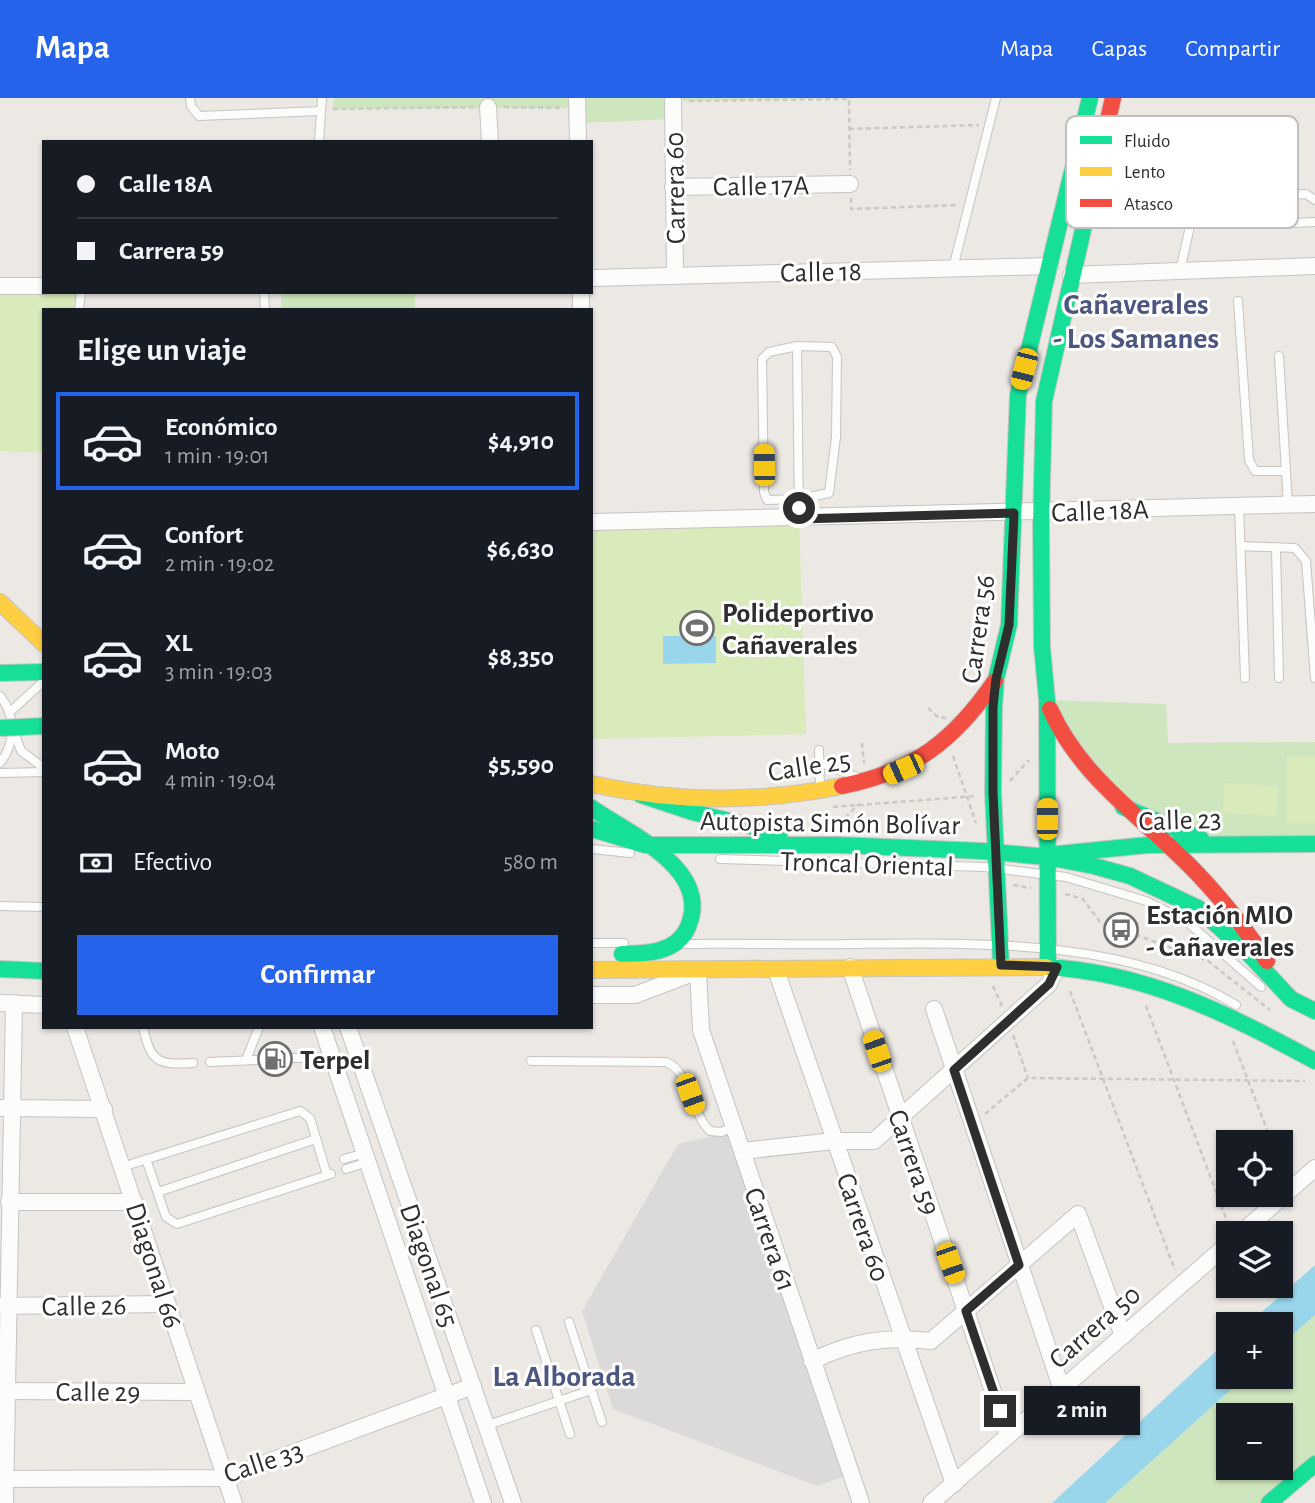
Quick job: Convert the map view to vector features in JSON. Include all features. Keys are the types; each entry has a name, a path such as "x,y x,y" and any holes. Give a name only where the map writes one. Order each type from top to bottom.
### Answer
{"main road":[{"name":"Carrera 56","path":"1086,116 1090,98"},
{"name":"Carrera 56","path":"1109,116 1113,98"},
{"name":"Carrera 56","path":"1001,965 993,792 996,679 1009,625 1018,395 1066,199"},
{"name":"Carrera 56","path":"1056,967 1048,949 1047,700 1042,647 1041,511 1044,401 1082,228"},
{"path":"0,602 42,642"},
{"path":"0,673 42,672"},
{"name":"Calle 25","path":"593,784 640,795 720,800 821,792 870,782 903,769 948,739 974,712 996,679"},
{"name":"Carrera 56","path":"1047,700 1063,735 1101,785 1188,863 1236,918 1287,1004"},
{"path":"6,726 42,726"},
{"path":"640,795 731,822 838,845"},
{"path":"1123,807 1211,842"},
{"path":"593,809 645,845 673,857 685,877 694,904 689,925 673,944 649,954 593,954"},
{"name":"Autopista Simón Bolívar","path":"593,829 645,845 838,845 996,852 1047,857 1130,876 1198,908 1249,954 1287,1004 1315,1011"},
{"name":"Calle 23","path":"1047,857 1211,842 1315,844"},
{"path":"593,970 698,971 1001,965 1056,967 1108,974 1170,990 1222,1010 1315,1061"},
{"path":"0,969 42,971"},
{"path":"1269,1503 1315,1464"}],"street":[{"name":"Carrera 60","path":"673,101 675,275"},
{"path":"577,103 578,140"},
{"path":"488,107 490,140"},
{"name":"Calle 17A","path":"673,187 850,184"},
{"name":"Calle 18","path":"593,278 1050,266"},
{"path":"1071,275 1315,266"},
{"path":"0,286 42,286"},
{"name":"Calle 18A","path":"593,522 799,519 1315,504"},
{"name":"Carrera 59","path":"850,967 1008,1436"},
{"path":"742,1151 834,1141 874,1141 1049,984 1056,967"},
{"name":"Carrera 60","path":"776,970 954,1484"},
{"path":"593,995 635,995 698,971"},
{"name":"Carrera 61","path":"698,971 701,1030 861,1503"},
{"path":"5,1503 4,1306 9,1202 7,1003 42,1005"},
{"path":"934,1009 1062,1390"},
{"name":"Diagonal 66","path":"76,1029 234,1503"},
{"name":"Diagonal 65","path":"323,1029 483,1503"},
{"name":"Diagonal 65","path":"349,1029 513,1503"},
{"path":"6,1108 104,1109"},
{"path":"1255,1221 1315,1168"},
{"path":"9,1202 134,1202"},
{"path":"812,1361 874,1339 931,1341 1078,1214 1123,1336"},
{"name":"Carrera 50","path":"932,1503 1216,1255"},
{"name":"Calle 26","path":"4,1306 167,1304"},
{"path":"435,1361 446,1365 454,1358 459,1346"},
{"name":"Calle 33","path":"3,1479 225,1478 473,1386"},
{"name":"Calle 29","path":"3,1391 197,1392"}],"lane":[{"path":"190,98 191,106 199,116 321,111"},
{"path":"318,140 322,98"},
{"path":"953,268 996,98"},
{"path":"1298,195 1307,194 1315,200"},
{"path":"1180,271 1190,228"},
{"path":"1238,302 1249,460 1255,471 1286,471"},
{"path":"797,346 799,519"},
{"path":"797,346 832,347 837,357 836,437 829,493 799,499 767,500 764,492 762,359 769,352 797,346"},
{"path":"1279,356 1288,505"},
{"path":"1239,506 1245,678"},
{"path":"1241,547 1295,548 1306,561 1315,678"},
{"path":"1276,548 1279,678"},
{"path":"0,763 7,754 6,726 12,711 42,683"},
{"path":"0,696 12,711"},
{"path":"6,726 21,751 42,768"},
{"path":"819,750 821,792"},
{"path":"819,762 870,782"},
{"path":"0,773 42,770"},
{"path":"593,849 673,857"},
{"name":"Troncal Oriental","path":"706,858 997,876 1146,901 1186,921 1272,996"},
{"path":"0,906 42,907"},
{"path":"593,943 1000,944 1048,949 1162,970 1246,1011"},
{"path":"143,1029 148,1048 158,1061 168,1064 193,1063"},
{"path":"246,1060 258,1029"},
{"path":"1280,1030 1315,1049"},
{"path":"293,1058 332,1057"},
{"path":"210,1062 256,1060"},
{"path":"531,1061 666,1062 682,1074 697,1115 710,1131 721,1132 734,1127"},
{"path":"122,1167 146,1159 300,1111 308,1115 328,1170 177,1224 166,1217 146,1159"},
{"path":"158,1192 316,1139"},
{"path":"345,1164 366,1157"},
{"path":"569,1322 602,1422"},
{"path":"536,1330 570,1434"},
{"path":"488,1425 591,1390"}],"path":[{"path":"673,101 849,99 851,209 969,204"},
{"path":"333,109 577,103"},
{"path":"849,129 989,125"},
{"path":"928,708 938,717"},
{"path":"822,809 970,798 993,792 1017,775 1033,753"},
{"path":"953,756 970,798"},
{"path":"997,876 1048,883 1083,900 1100,922 1208,961 1275,1013"},
{"path":"1056,967 1181,1286"},
{"path":"1146,1005 1227,1221"},
{"path":"1230,1034 1267,1130"},
{"path":"973,1124 1028,1078 1315,1081"}],"shaded area":[{"path":"735,1131 851,1474 817,1486 613,1409 582,1311 678,1144"}],"green space":[{"path":"334,98 849,98 673,101 673,119 577,123 577,108 333,109"},
{"path":"0,286 42,292 42,294 85,294 84,308 42,308 42,453 0,451"},
{"path":"281,294 415,294 415,308 282,308"},
{"name":"Polideportivo Cañaverales","path":"799,519 806,734 593,739 593,522"},
{"path":"1047,700 1166,704 1168,743 1315,742 1315,844 1211,842 1123,807"},
{"path":"1287,756 1315,756 1315,823 1287,823"},
{"path":"1224,783 1278,786 1276,816 1223,813"},
{"path":"1315,1315 1315,1464 1269,1503 1105,1503 1216,1403 1216,1480 1293,1480 1293,1403 1216,1403 1232,1389 1293,1389 1293,1334"}],"water":[{"path":"663,636 716,636 716,663 663,664"},
{"path":"1315,1265 1315,1315 1293,1334 1293,1312 1262,1312 1278,1298 1293,1298 1293,1284"},
{"path":"1216,1351 1216,1389 1232,1389 1105,1503 1052,1503"}],"traffic: fast":[{"path":"1086,116 1090,98"},
{"path":"1001,965 993,792 994,707 996,679 1009,625 1018,395 1066,197"},
{"path":"1048,967 1047,700 1042,647 1041,523 1044,401 1083,228"},
{"path":"0,673 42,672"},
{"path":"0,728 42,726"},
{"path":"641,795 692,812 780,833"},
{"path":"1123,807 1201,839"},
{"path":"593,809 663,856 678,871 689,888 693,906 683,936 669,947 651,952 622,954"},
{"path":"593,829 645,845 838,845 982,851 1047,857 1094,866 1130,876 1198,908 1249,954 1291,999 1315,1011"},
{"path":"1058,854 1148,845 1315,844"},
{"path":"1046,967 1118,977 1185,998 1250,1027 1315,1061"},
{"path":"0,969 42,971"},
{"path":"1269,1503 1315,1464"}],"traffic: slow":[{"path":"0,602 42,642"},
{"path":"593,784 654,795 717,798 779,796 842,786"},
{"path":"593,970 1046,967"}],"traffic: jam":[{"path":"1109,116 1113,98"},
{"path":"842,786 890,772 930,751 964,721 995,681"},
{"path":"1050,709 1062,733 1094,774 1200,876 1267,961"}],"place":[{"name":"Polideportivo Cañaverales","path":"697,628"},
{"name":"Estación MIO - Cañaverales","path":"1121,930"},
{"name":"Terpel","path":"275,1059"}],"district":[{"name":"Cañaverales - Los Samanes","path":"1136,321"},
{"name":"La Alborada","path":"564,1376"}],"route":[{"path":"799,508 799,519 1014,513 1009,625 1007,643 996,679 993,707 993,792 1001,965 1057,967 1049,984 954,1070 1019,1265 966,1311 1000,1411"}]}
